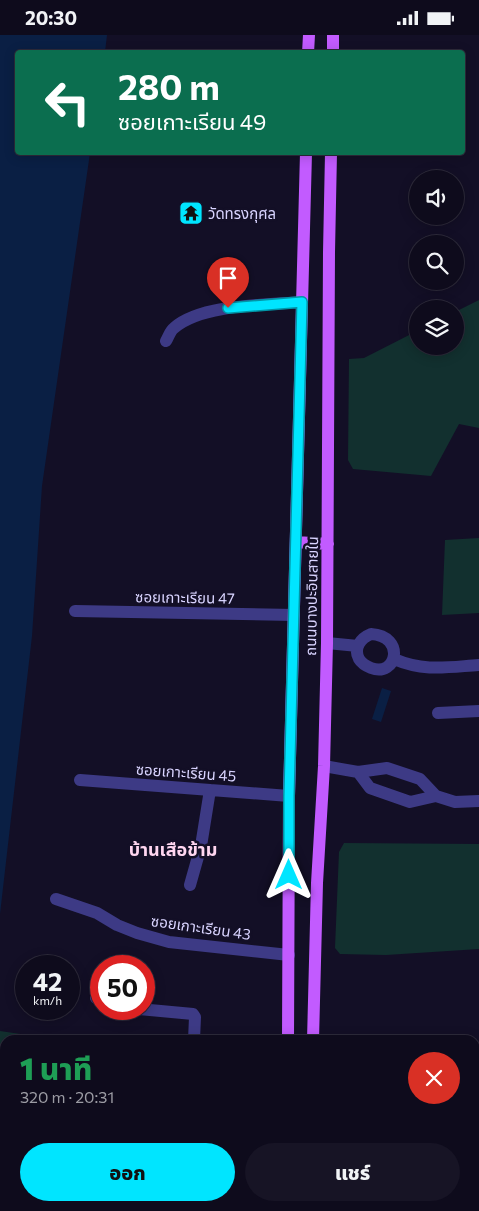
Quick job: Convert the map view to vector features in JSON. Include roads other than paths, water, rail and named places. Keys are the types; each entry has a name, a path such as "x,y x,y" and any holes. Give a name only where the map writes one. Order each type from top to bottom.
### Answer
{"main road":[{"path":"308,50 309,35"},
{"path":"333,35 333,50"},
{"name":"ถนนบางปะอินสายใน","path":"288,1035 289,796 306,155"},
{"name":"ถนนบางปะอินสายใน","path":"314,1035 317,883 324,766 327,643 331,155"},
{"path":"296,542 328,544"}],"street":[{"path":"166,341 172,329 183,321 204,313 228,308 302,302"},
{"name":"ซอยเกาะเรียน 47","path":"75,611 294,615"},
{"path":"377,635 391,643 394,648 394,659 388,666 382,669 375,669 364,665 359,660 358,646 365,637 377,635"},
{"path":"327,643 358,646"},
{"path":"394,659 410,665 430,668 479,665"},
{"path":"438,713 479,711"},
{"path":"324,766 358,772 387,768 420,779 436,796 455,802 479,801"},
{"path":"358,772 370,788 410,802 436,796"},
{"name":"ซอยเกาะเรียน 45","path":"80,780 289,796"},
{"path":"190,885 201,846 210,790"},
{"name":"ซอยเกาะเรียน 43","path":"56,899 97,913 117,925 137,933 169,942 289,955"},
{"path":"155,1010 193,1014 195,1017 194,1035"}],"water":[{"path":"0,35 107,35 105,50 15,50 15,155 90,155 42,486 32,636 0,914"},
{"path":"382,688 391,691 381,722 372,719"}],"place":[{"name":"วัดทรงกุศล","path":"191,213"}],"district":[{"name":"บ้านเสือข้าม","path":"173,849"}]}
